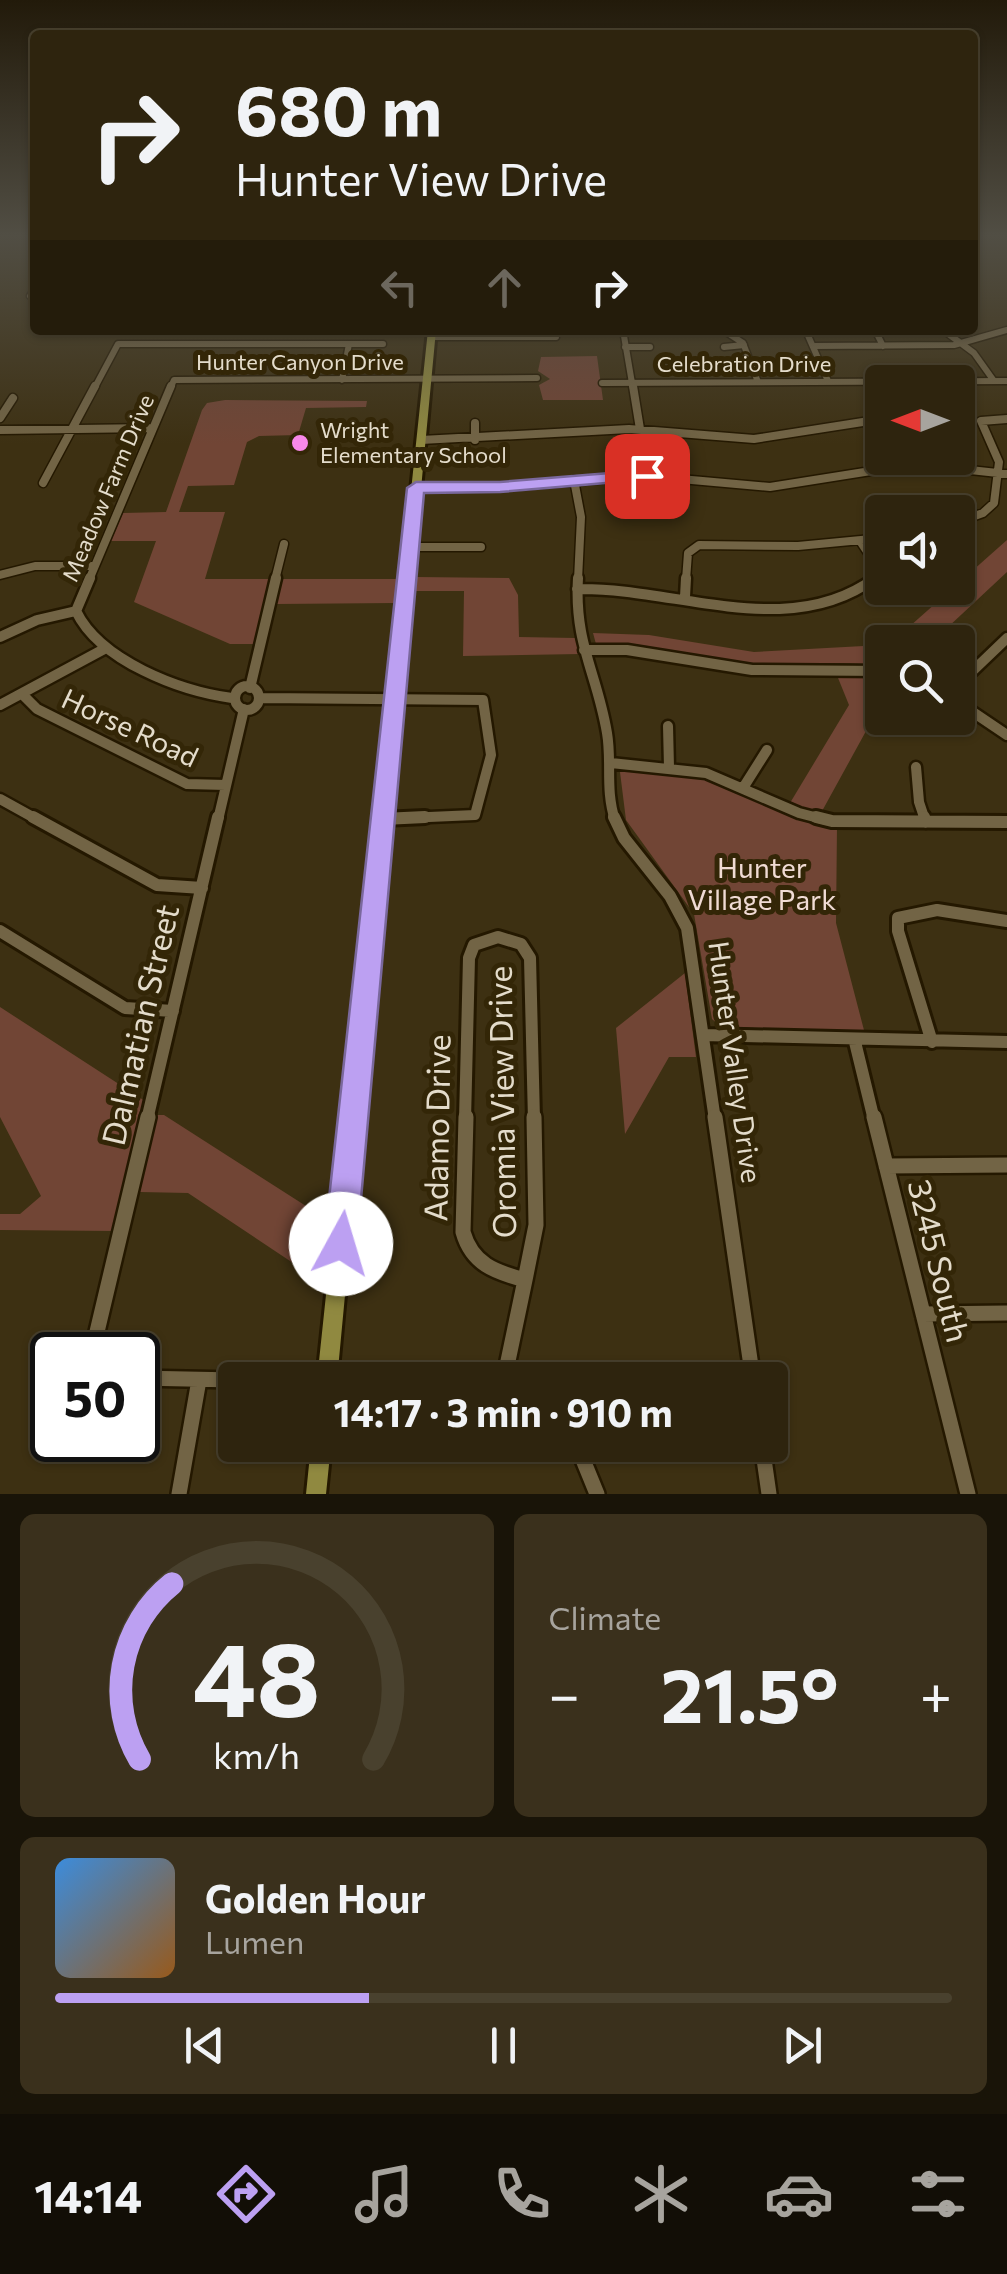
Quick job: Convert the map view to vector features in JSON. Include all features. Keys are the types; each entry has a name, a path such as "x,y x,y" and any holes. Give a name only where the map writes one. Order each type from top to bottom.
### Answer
{"main road":[{"path":"329,1362 431,335"},
{"path":"316,1494 319,1462"}],"street":[{"path":"813,346 962,344 1007,330"},
{"path":"298,344 301,335"},
{"path":"514,335 556,336"},
{"path":"623,335 640,429"},
{"path":"730,335 744,345 758,382"},
{"path":"808,335 828,381"},
{"path":"878,335 883,346"},
{"path":"950,335 977,355 994,381"},
{"path":"43,483 118,344 384,344"},
{"path":"342,380 350,344"},
{"path":"724,347 744,345"},
{"path":"626,347 650,346"},
{"name":"Hunter Canyon Drive","path":"174,380 537,378"},
{"name":"Meadow Farm Drive","path":"76,612 174,380"},
{"name":"Celebration Drive","path":"975,381 1007,381"},
{"name":"Celebration Drive","path":"602,382 865,382"},
{"path":"0,418 13,398"},
{"path":"975,514 991,506 1003,473 981,422 1007,419"},
{"path":"420,440 474,440 561,429 640,429 766,438 807,427 865,421"},
{"path":"474,440 475,423"},
{"path":"718,437 722,424"},
{"path":"0,430 154,428"},
{"path":"975,469 1003,473"},
{"path":"416,488 500,487 647,476 770,487 865,471"},
{"name":"Hunter Valley Drive","path":"574,480 582,513 577,589 584,650 606,723 608,800 613,816 684,916 750,1362"},
{"path":"685,597 688,552 699,544 776,546 865,540"},
{"path":"577,589 769,608 835,602 861,590 877,576 874,562 860,541"},
{"path":"250,688 284,544"},
{"path":"410,547 481,547"},
{"path":"0,575 35,566 94,566"},
{"path":"0,637 37,620 76,612 80,625 106,648 208,696 232,698 250,688 258,690 262,698"},
{"path":"975,669 1007,638"},
{"path":"0,706 106,648"},
{"path":"584,650 636,650 757,670 865,669"},
{"name":"Horse Road","path":"22,694 37,708 185,783 226,785"},
{"path":"232,698 236,706 244,709 258,705 262,698"},
{"path":"262,698 484,700 491,748 475,815 383,819"},
{"name":"Dalmatian Street","path":"97,1332 244,709"},
{"path":"975,713 1007,735"},
{"path":"668,726 669,767"},
{"path":"743,788 767,750"},
{"path":"610,763 669,767 713,776 824,820 1007,822"},
{"path":"916,767 919,802 926,822"},
{"path":"0,798 157,885 202,888"},
{"path":"932,1042 898,931 898,918 912,913 952,913 1007,921"},
{"path":"0,931 125,1008 173,1011"},
{"name":"Oromia View Drive","path":"479,941 521,942 530,958 537,1218 508,1362"},
{"name":"Adamo Drive","path":"479,941 469,958 462,1232 467,1248 482,1266 526,1280"},
{"path":"704,1035 793,1036 855,1042 1007,1042"},
{"name":"3245 South","path":"855,1042 968,1494"},
{"path":"886,1166 1007,1166"},
{"path":"923,1314 1007,1313"},
{"path":"160,1379 218,1380"},
{"path":"179,1494 199,1380"},
{"path":"584,1462 598,1494"},
{"path":"764,1462 769,1494"}],"green space":[{"path":"597,356 603,400 543,400 539,385 550,379 538,371 541,357"},
{"path":"367,401 366,407 306,408 298,435 259,436 247,442 234,485 188,486 179,512 225,512 205,579 271,579 256,644 230,644 134,602 156,541 111,541 123,513 166,512 202,410 207,403"},
{"path":"1007,540 1007,572 975,602 975,568"},
{"path":"416,577 509,578 518,595 519,637 575,638 580,654 463,656 464,591 415,591"},
{"path":"281,579 399,579 396,603 276,604"},
{"path":"934,605 972,605 950,625 911,625"},
{"path":"593,633 649,635 754,652 865,646 865,664 766,665 596,644"},
{"path":"836,673 865,674 865,733 821,813 790,803 849,705"},
{"name":"Hunter Village Park","path":"649,770 705,777 837,826 836,923 865,1034 720,1026 712,1019 694,914 626,820 620,772"},
{"path":"685,973 696,1057 669,1057 625,1134 616,1028"},
{"path":"0,1007 145,1101 114,1231 0,1230 0,1214 20,1214 41,1196 0,1117"},
{"path":"157,1115 164,1115 306,1206 331,1210 323,1283 188,1193 140,1192"}],"place":[{"name":"Wright Elementary School","path":"300,443"}],"route":[{"path":"341,1244 416,488 500,487 647,476"}]}
